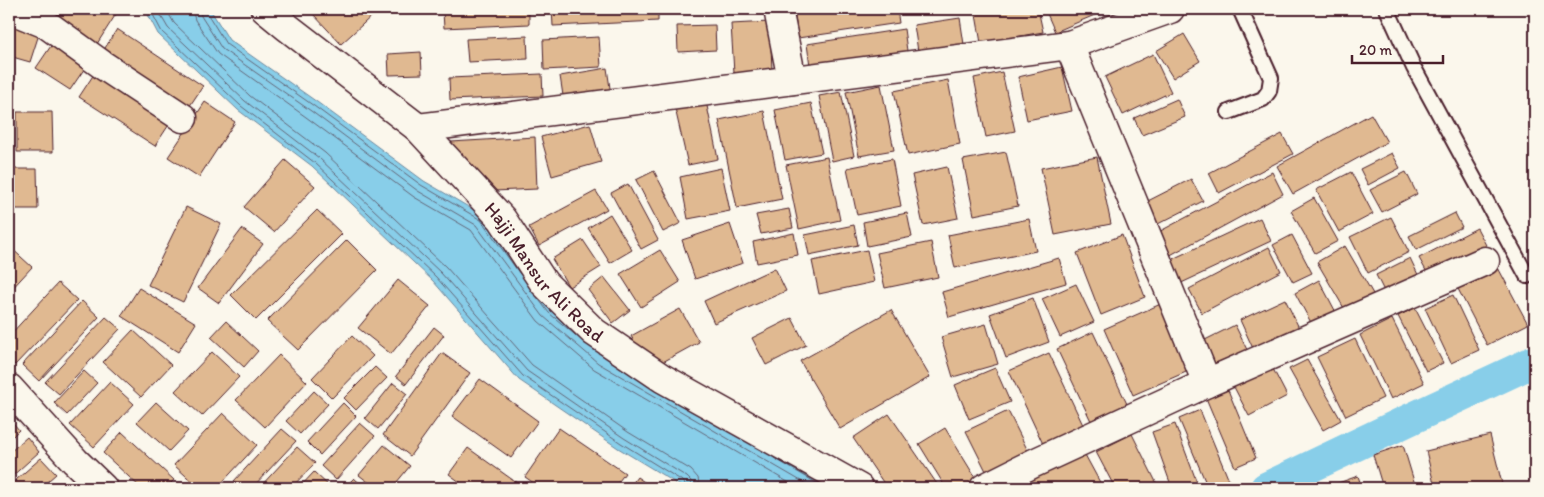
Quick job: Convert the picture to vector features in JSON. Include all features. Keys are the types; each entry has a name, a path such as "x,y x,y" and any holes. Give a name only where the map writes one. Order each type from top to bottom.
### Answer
{"street":[{"path":"9,9 46,24 104,66 183,118"},
{"name":"Hajji Mansur Ali Road","path":"265,9 418,128 502,219 544,283 594,332 662,378 859,488"},
{"path":"778,9 792,80"},
{"path":"418,128 1069,45 1170,9"},
{"path":"1069,45 1207,383"},
{"path":"984,488 1207,383 1485,261"},
{"path":"9,388 75,461 103,488"}],"lane":[{"path":"1228,112 1264,99 1269,91 1271,78 1240,9"},
{"path":"1386,9 1414,68 1527,276"}],"water":[{"path":"145,9 210,9 229,40 424,181 484,216 552,309 835,488 684,488 618,448 519,380 433,281 312,166 238,110 158,34"}],"building":[{"path":"62,9 117,9 118,11 95,47 54,20"},
{"path":"318,9 369,9 374,14 341,44 313,14"},
{"path":"529,9 529,24 444,28 443,12"},
{"path":"552,9 658,9 658,21 553,26"},
{"path":"680,9 757,9 757,10 680,13"},
{"path":"794,9 897,9 899,23 798,38"},
{"path":"975,9 1038,9 1043,32 981,43"},
{"path":"1045,9 1103,9 1104,11 1055,32"},
{"path":"960,18 965,51 919,58 914,25"},
{"path":"9,22 40,31 30,62 9,56"},
{"path":"770,22 772,71 734,73 731,24"},
{"path":"715,25 716,50 678,52 677,26"},
{"path":"117,29 203,86 185,113 100,56"},
{"path":"904,29 908,58 811,73 807,44"},
{"path":"1184,34 1200,61 1173,78 1156,51"},
{"path":"527,36 528,59 468,62 466,39"},
{"path":"57,37 91,59 70,90 36,68"},
{"path":"599,37 601,67 544,70 543,40"},
{"path":"421,52 422,74 389,75 388,54"},
{"path":"1153,54 1171,92 1123,115 1105,77"},
{"path":"1062,67 1072,111 1027,120 1018,77"},
{"path":"98,68 174,117 155,146 79,97"},
{"path":"607,68 611,95 564,102 560,76"},
{"path":"1002,72 1015,131 986,137 974,78"},
{"path":"542,74 543,96 450,100 449,78"},
{"path":"948,80 960,144 908,155 894,91"},
{"path":"881,85 894,150 859,156 846,92"},
{"path":"841,92 854,156 832,161 819,96"},
{"path":"1177,99 1185,117 1142,135 1134,118"},
{"path":"706,101 718,159 688,165 675,108"},
{"path":"205,102 235,122 199,177 168,157"},
{"path":"811,103 822,153 785,160 775,110"},
{"path":"764,111 782,199 737,208 719,120"},
{"path":"17,112 52,112 53,152 17,152"},
{"path":"1371,114 1387,142 1293,194 1277,166"},
{"path":"590,124 601,162 552,176 541,137"},
{"path":"1282,134 1293,154 1219,193 1209,173"},
{"path":"535,137 537,189 494,191 451,142"},
{"path":"1006,152 1018,206 974,215 963,160"},
{"path":"1392,153 1400,168 1368,185 1360,169"},
{"path":"827,157 840,220 799,229 786,165"},
{"path":"1097,157 1111,224 1055,235 1041,168"},
{"path":"892,159 901,206 857,215 847,168"},
{"path":"285,160 315,186 274,232 244,207"},
{"path":"947,167 958,218 923,225 912,175"},
{"path":"721,168 730,211 688,219 680,177"},
{"path":"9,169 37,169 38,209 9,209"},
{"path":"654,171 681,223 663,232 636,180"},
{"path":"1272,172 1283,194 1163,259 1151,236"},
{"path":"1351,172 1373,214 1339,232 1316,190"},
{"path":"1406,172 1417,194 1382,212 1370,190"},
{"path":"1191,179 1203,201 1150,228 1138,206"},
{"path":"628,184 658,240 641,249 611,193"},
{"path":"596,191 607,209 539,246 529,227"},
{"path":"1314,198 1338,241 1315,253 1291,211"},
{"path":"186,207 221,224 183,302 148,285"},
{"path":"789,209 793,228 761,234 756,215"},
{"path":"317,210 342,234 256,320 231,295"},
{"path":"907,213 912,237 867,246 863,222"},
{"path":"1455,213 1462,227 1416,250 1409,236"},
{"path":"610,214 632,250 610,263 588,228"},
{"path":"1391,217 1409,252 1368,273 1350,237"},
{"path":"1260,218 1271,241 1175,286 1164,263"},
{"path":"1029,219 1036,251 955,268 948,235"},
{"path":"730,224 743,263 695,279 682,240"},
{"path":"854,225 858,245 809,255 805,235"},
{"path":"1477,228 1488,249 1430,278 1419,258"},
{"path":"242,229 263,244 219,303 198,288"},
{"path":"794,233 798,255 757,263 753,242"},
{"path":"1122,235 1145,297 1101,315 1077,253"},
{"path":"1292,235 1312,273 1293,282 1273,245"},
{"path":"347,240 377,270 298,350 267,321"},
{"path":"583,240 601,267 569,287 552,259"},
{"path":"931,242 938,277 885,288 877,253"},
{"path":"9,246 32,267 9,292"},
{"path":"1345,246 1376,299 1348,315 1317,262"},
{"path":"1269,247 1281,271 1202,313 1189,289"},
{"path":"660,250 680,282 641,307 620,274"},
{"path":"867,250 874,282 819,294 812,261"},
{"path":"1059,258 1066,283 949,317 942,292"},
{"path":"1410,258 1421,281 1387,297 1376,275"},
{"path":"1496,264 1528,324 1487,345 1456,285"},
{"path":"775,268 786,291 714,323 704,301"},
{"path":"604,277 630,310 613,323 588,290"},
{"path":"398,280 430,306 391,354 358,328"},
{"path":"1319,280 1339,318 1315,330 1295,293"},
{"path":"58,283 77,300 15,365 9,359 9,336"},
{"path":"1076,284 1094,322 1060,337 1042,299"},
{"path":"139,288 196,323 178,352 121,316"},
{"path":"1453,295 1479,350 1451,363 1425,308"},
{"path":"1033,298 1049,342 1006,358 990,314"},
{"path":"1285,299 1302,334 1256,355 1240,320"},
{"path":"82,301 99,317 39,381 22,365"},
{"path":"1163,303 1193,369 1133,395 1104,329"},
{"path":"1415,308 1443,363 1426,371 1398,316"},
{"path":"680,309 699,342 650,369 631,336"},
{"path":"891,310 930,377 840,429 800,361"},
{"path":"106,317 120,329 59,394 45,382"},
{"path":"792,318 806,345 766,365 752,338"},
{"path":"1392,319 1424,383 1391,399 1360,335"},
{"path":"226,321 258,351 244,367 211,337"},
{"path":"986,324 998,364 953,377 941,337"},
{"path":"1235,325 1250,356 1218,371 1203,341"},
{"path":"434,327 444,335 406,384 396,376"},
{"path":"133,330 171,365 141,397 103,362"},
{"path":"1093,332 1127,404 1091,421 1057,349"},
{"path":"352,336 373,356 332,398 312,378"},
{"path":"1355,339 1383,398 1346,416 1317,357"},
{"path":"212,352 239,377 202,416 175,391"},
{"path":"442,353 470,373 410,456 383,435"},
{"path":"1049,353 1083,425 1043,444 1009,371"},
{"path":"279,355 307,382 265,427 236,400"},
{"path":"1307,360 1341,420 1323,430 1289,369"},
{"path":"375,367 387,378 356,410 344,398"},
{"path":"1272,367 1287,396 1249,416 1234,387"},
{"path":"995,368 1010,402 969,419 955,385"},
{"path":"84,371 97,383 67,415 54,403"},
{"path":"480,379 538,421 511,458 452,416"},
{"path":"110,382 134,404 94,447 70,425"},
{"path":"393,383 407,394 378,429 365,418"},
{"path":"1228,390 1256,458 1235,467 1206,398"},
{"path":"314,391 328,404 300,434 286,421"},
{"path":"156,402 188,431 169,451 137,422"},
{"path":"343,403 356,416 320,455 307,442"},
{"path":"1200,410 1230,483 1218,488 1208,488 1179,419"},
{"path":"1008,411 1031,457 989,477 966,431"},
{"path":"223,413 257,445 217,488 199,488 174,465"},
{"path":"889,414 937,484 931,488 887,488 853,438"},
{"path":"9,418 19,430 9,440"},
{"path":"360,423 375,436 336,480 321,466"},
{"path":"1175,424 1199,488 1172,488 1152,432"},
{"path":"559,428 625,473 614,488 541,488 525,477"},
{"path":"945,428 978,482 967,488 946,488 919,444"},
{"path":"282,429 296,441 252,488 243,488 234,481"},
{"path":"122,432 174,480 166,488 141,488 103,453"},
{"path":"1132,434 1159,488 1115,488 1096,452"},
{"path":"1490,435 1503,488 1435,488 1426,451"},
{"path":"27,437 39,452 9,479 9,453"},
{"path":"384,445 410,466 392,488 376,488 359,475"},
{"path":"1403,445 1416,488 1383,488 1373,455"},
{"path":"297,447 315,463 291,488 259,488"},
{"path":"468,448 524,488 468,488 449,474"},
{"path":"1083,451 1103,488 1013,488"},
{"path":"41,458 56,474 40,488 9,488 9,486"},
{"path":"314,472 331,488 299,488"},
{"path":"1358,476 1362,488 1324,488"},
{"path":"637,477 653,488 629,488"},
{"path":"354,478 365,488 344,488"}],"waterway":[{"path":"1266,488 1535,361"}]}
